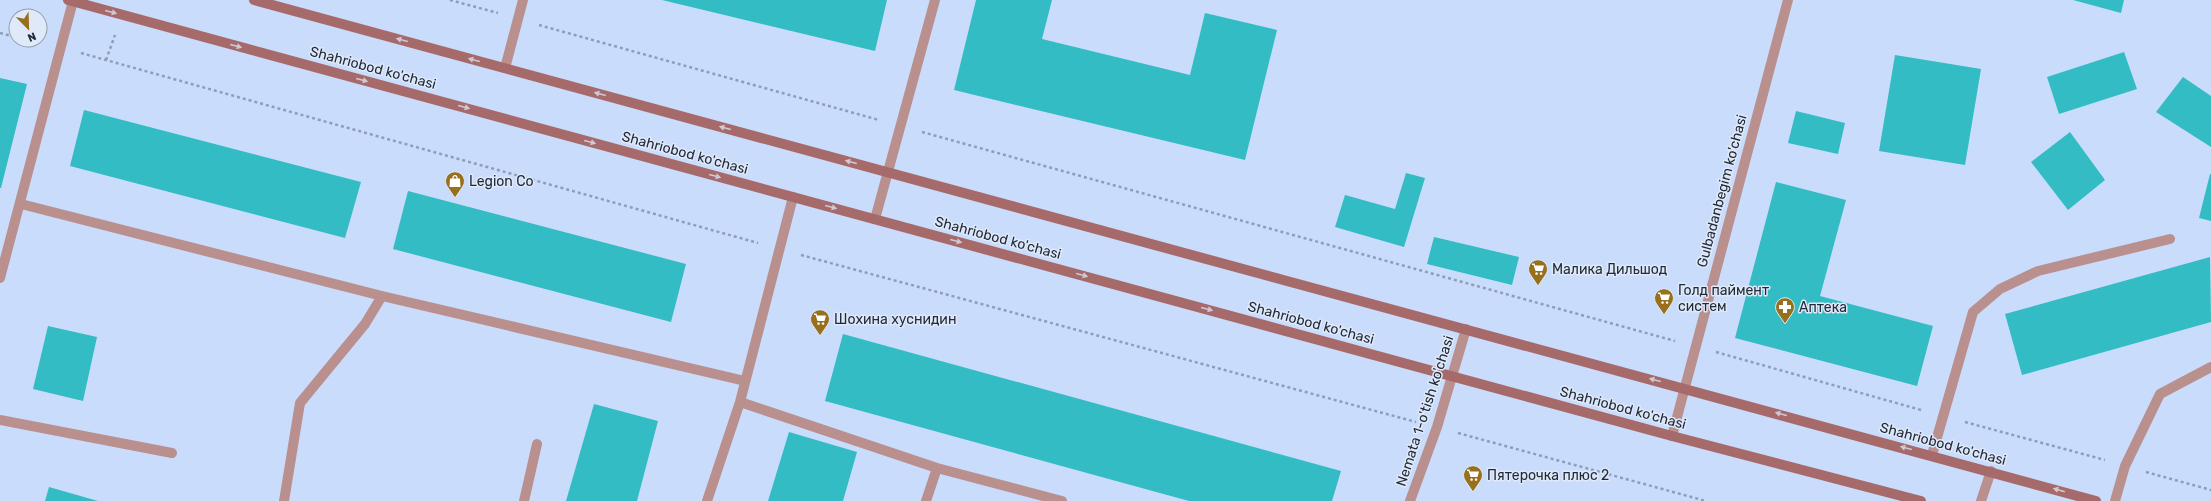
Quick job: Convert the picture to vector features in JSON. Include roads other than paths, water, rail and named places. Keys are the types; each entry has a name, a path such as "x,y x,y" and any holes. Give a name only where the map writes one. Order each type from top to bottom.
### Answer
{"main road":[{"name":"Shahriobod ko'chasi","path":"72,0 1672,436 1921,501"},
{"name":"Shahriobod ko'chasi","path":"254,0 1932,455 2096,501"}],"street":[{"path":"0,278 21,204 72,0"},
{"path":"505,68 522,0"},
{"path":"875,219 935,0"},
{"name":"Gulbadanbegim ko'chasi","path":"1672,436 1788,0"},
{"path":"707,501 740,402 793,197"},
{"path":"21,204 382,296 745,381"},
{"path":"1932,455 1942,415 1973,312 2000,290 2038,271 2170,239"},
{"path":"284,501 300,403 365,324 382,296"},
{"name":"Nemata 1-o'tish ko'chasi","path":"1410,501 1437,427 1466,329"},
{"path":"2115,501 2125,466 2160,394 2211,367"},
{"path":"740,402 937,468 1062,501"},
{"path":"0,420 172,453"},
{"path":"524,501 538,444"},
{"path":"926,501 937,468"},
{"path":"1981,501 1990,471"}],"place":[{"name":"Legion Co","path":"455,198"},
{"name":"Малика Дильшод","path":"1538,286"},
{"name":"Голд паймент систем","path":"1664,315"},
{"name":"Аптека","path":"1785,324"},
{"name":"Шохина хуснидин","path":"820,336"},
{"name":"Пятерочка плюс 2","path":"1473,492"}]}
